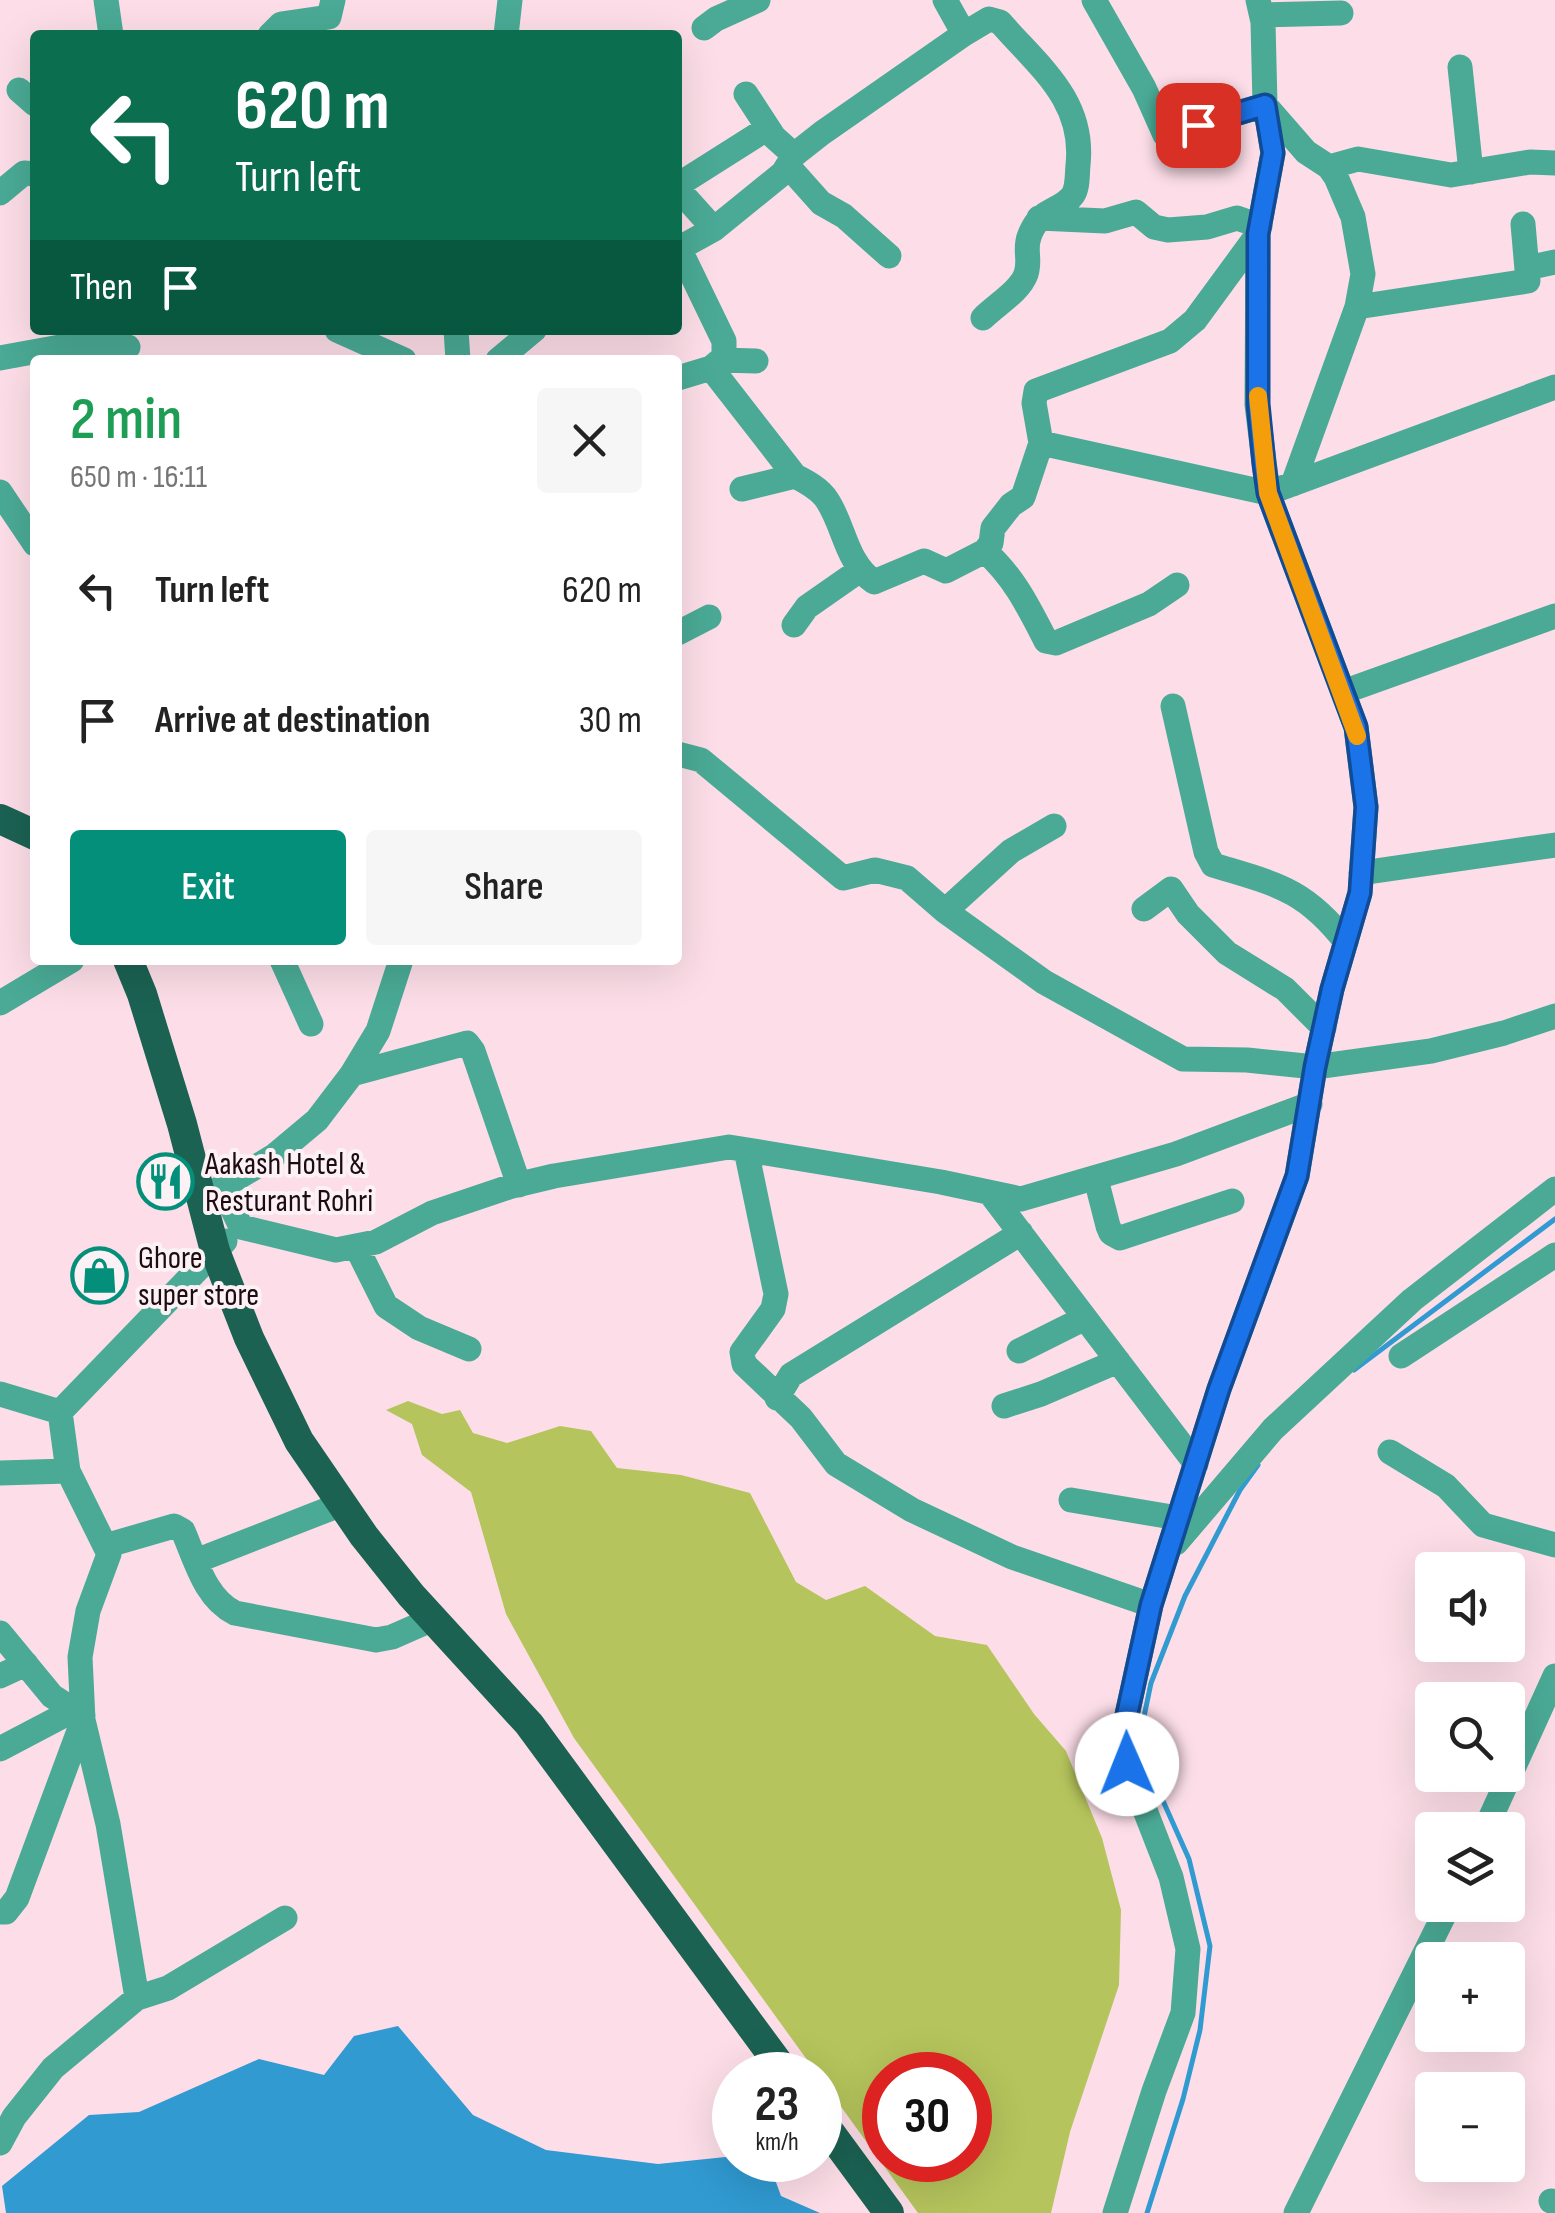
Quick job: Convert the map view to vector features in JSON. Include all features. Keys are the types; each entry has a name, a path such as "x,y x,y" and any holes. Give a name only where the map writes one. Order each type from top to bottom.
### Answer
{"main road":[{"path":"0,820 30,833"},
{"path":"130,965 212,1193 215,1250 248,1338 299,1441 364,1536 529,1724 771,2052"},
{"path":"471,1660 513,1736 746,2052"},
{"path":"842,2149 890,2213"},
{"path":"842,2181 866,2213"}],"street":[{"path":"106,0 111,30"},
{"path":"275,30 280,24 329,17 332,0"},
{"path":"507,30 510,0"},
{"path":"704,28 758,0"},
{"path":"944,0 964,34"},
{"path":"1094,0 1144,88 1164,135 1265,105"},
{"path":"1115,2213 1183,2014 1188,1949 1172,1877 1127,1764 1125,1724 1166,1555 1219,1389 1297,1176 1315,1067 1360,893 1366,807 1356,727 1280,488 1258,404 1260,230 1273,153 1265,105 1260,8 1341,13"},
{"path":"682,247 714,229 783,173 791,160 989,19 1000,22 1060,88 1081,139 1076,190 1070,199 1039,218 1028,238 1028,270 1022,282 984,318"},
{"path":"1460,67 1471,172"},
{"path":"746,94 822,203 844,216 890,256"},
{"path":"1265,105 1306,152 1329,167 1353,217 1363,274 1357,307 1280,488"},
{"path":"682,184 768,128"},
{"path":"1329,167 1358,159 1434,173 1471,172 1530,162 1555,163"},
{"path":"682,192 714,229"},
{"path":"1039,218 1105,222 1136,212 1154,226 1168,230 1206,227 1237,218 1260,230"},
{"path":"1357,307 1528,281 1523,224"},
{"path":"716,364 796,476 827,500 860,570 874,582 924,560 946,571 985,552 993,528 1011,505 1023,497 1041,443 1034,403 1036,391 1170,341 1194,320 1260,230"},
{"path":"682,257 724,341 726,351 716,364"},
{"path":"1527,268 1555,262"},
{"path":"348,335 393,355"},
{"path":"501,355 527,335"},
{"path":"0,358 60,347 128,346"},
{"path":"682,377 716,364 756,361"},
{"path":"1041,443 1280,488 1555,388"},
{"path":"742,489 796,476"},
{"path":"0,492 30,537"},
{"path":"985,552 1022,592 1046,640 1056,643 1149,604 1177,585"},
{"path":"794,626 807,607 860,570"},
{"path":"1343,692 1555,616"},
{"path":"682,631 709,618"},
{"path":"1172,706 1206,852 1213,866 1298,893 1324,914 1346,942"},
{"path":"682,755 700,760 843,878 875,870 907,878 944,911 1044,982 1182,1059 1315,1067 1432,1051 1555,1016"},
{"path":"944,911 1011,851 1054,826"},
{"path":"1361,873 1555,845"},
{"path":"1144,910 1171,889 1188,914 1227,953 1285,988 1324,1028"},
{"path":"0,1003 64,965"},
{"path":"284,965 311,1024"},
{"path":"399,965 378,1031 317,1120 274,1156 212,1193 241,1227 336,1250 376,1242 432,1212 519,1184 729,1147 941,1182 1021,1200 1176,1154 1310,1104"},
{"path":"352,1074 467,1043 519,1184"},
{"path":"746,1150 776,1294 774,1309 742,1352 744,1364 800,1418 836,1464 912,1510 1012,1558 1151,1605"},
{"path":"1096,1179 1108,1226 1120,1238 1232,1201"},
{"path":"1401,1356 1438,1307 1555,1190"},
{"path":"990,1193 1196,1464"},
{"path":"60,1412 241,1227"},
{"path":"776,1398 791,1374 1021,1233"},
{"path":"356,1246 386,1306 419,1328 469,1349"},
{"path":"1166,1555 1273,1429 1438,1307 1555,1254"},
{"path":"1019,1351 1085,1318"},
{"path":"1004,1406 1118,1361"},
{"path":"0,1394 60,1412"},
{"path":"60,1412 68,1471 110,1554 88,1610 80,1657 80,1715 108,1824 137,1998"},
{"path":"1390,1452 1446,1486 1484,1525 1555,1545"},
{"path":"0,1473 68,1471"},
{"path":"1071,1500 1178,1518"},
{"path":"196,1561 342,1504"},
{"path":"105,1546 174,1526 183,1531 218,1604 235,1613 376,1640 433,1619"},
{"path":"0,1633 52,1696 80,1715"},
{"path":"0,1676 26,1664"},
{"path":"1492,1812 1555,1676"},
{"path":"0,1750 80,1715"},
{"path":"0,1912 6,1912 17,1898 80,1715"},
{"path":"0,2143 14,2117 53,2068 137,1998 168,1988 285,1918"},
{"path":"1296,2213 1440,1922"}],"green space":[{"path":"408,1401 442,1414 460,1410 473,1433 507,1443 560,1426 591,1431 617,1468 681,1475 750,1493 796,1582 826,1600 865,1586 935,1636 987,1645 1034,1714 1066,1751 1102,1838 1121,1910 1119,1985 1070,2132 1051,2213 918,2213 896,2182 992,2182 992,2052 862,2052 862,2136 842,2108 842,2052 801,2052 574,1738 506,1614 471,1492 422,1455 412,1424 386,1410"}],"water":[{"path":"398,2026 473,2115 546,2150 658,2164 712,2158 712,2182 776,2182 781,2196 820,2213 6,2213 2,2186 89,2115 139,2112 259,2059 324,2075 354,2036"}],"waterway":[{"path":"1354,1370 1555,1219"},
{"path":"1147,2213 1200,2030 1210,1946 1189,1859 1151,1774 1141,1731 1151,1683 1185,1596 1240,1490 1258,1465"}],"slow traffic":[{"path":"1258,396 1268,493 1357,736"}],"place":[{"name":"Aakash Hotel & Resturant Rohri","path":"166,1181"},
{"name":"Ghore super store","path":"99,1275"}],"route":[{"path":"1127,1764 1125,1724 1151,1605 1219,1389 1297,1176 1332,989 1360,893 1366,807 1356,727 1268,493 1258,404 1258,234 1273,153 1265,105 1198,125"}]}
